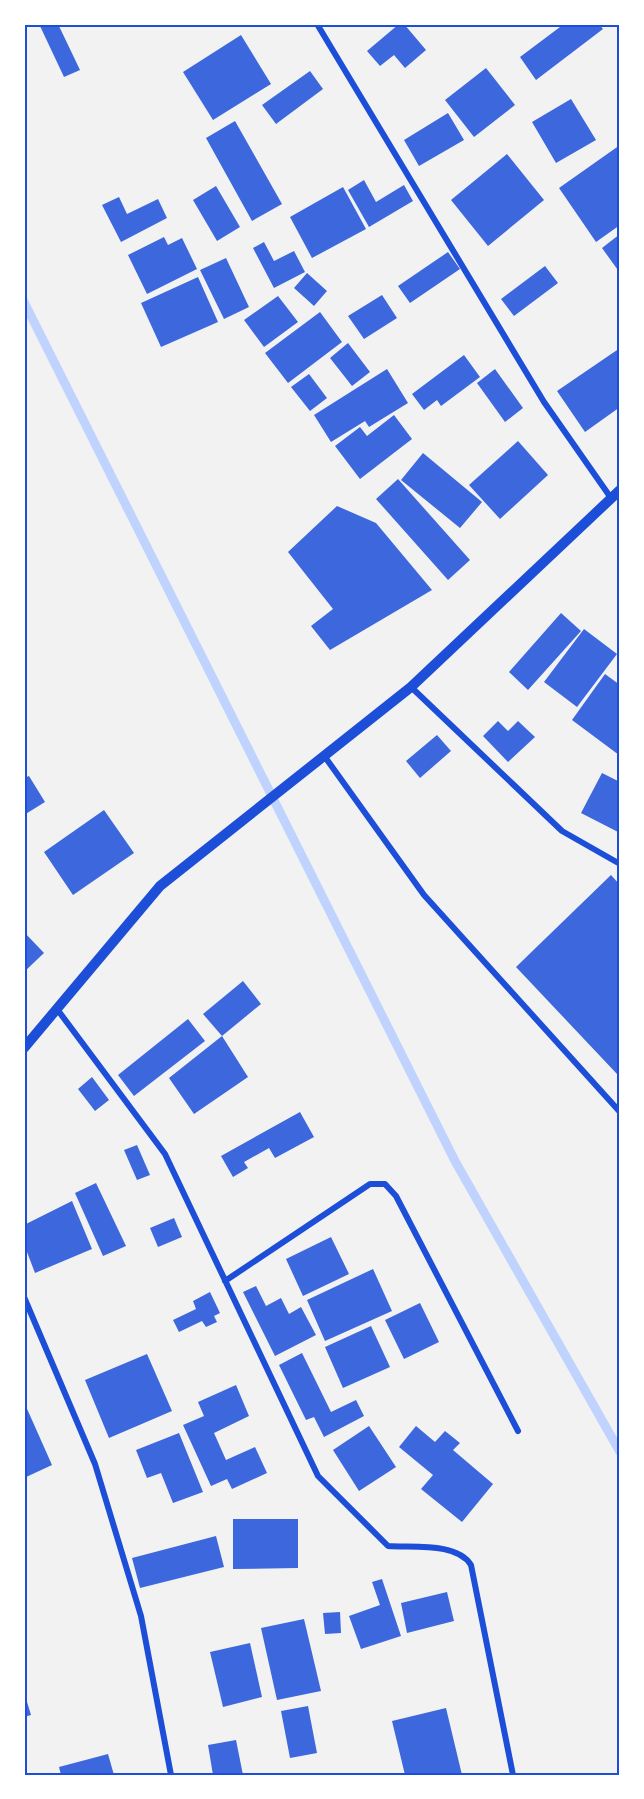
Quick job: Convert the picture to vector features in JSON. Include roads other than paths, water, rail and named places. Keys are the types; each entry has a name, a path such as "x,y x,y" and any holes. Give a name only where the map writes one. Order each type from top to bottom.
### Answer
{"street":[{"path":"317,24 544,402 611,498"},
{"path":"24,1048 160,886 411,687 620,490"},
{"path":"411,687 562,831 620,864"},
{"path":"325,757 424,896 620,1112"},
{"path":"57,1009 165,1154 318,1476 388,1546 452,1551 466,1557 471,1565 513,1775"},
{"path":"225,1281 370,1184 386,1184 396,1196 519,1431"},
{"path":"24,1297 95,1464 141,1616 171,1775"}],"waterway":[{"path":"24,302 455,1161 620,1452"}]}
